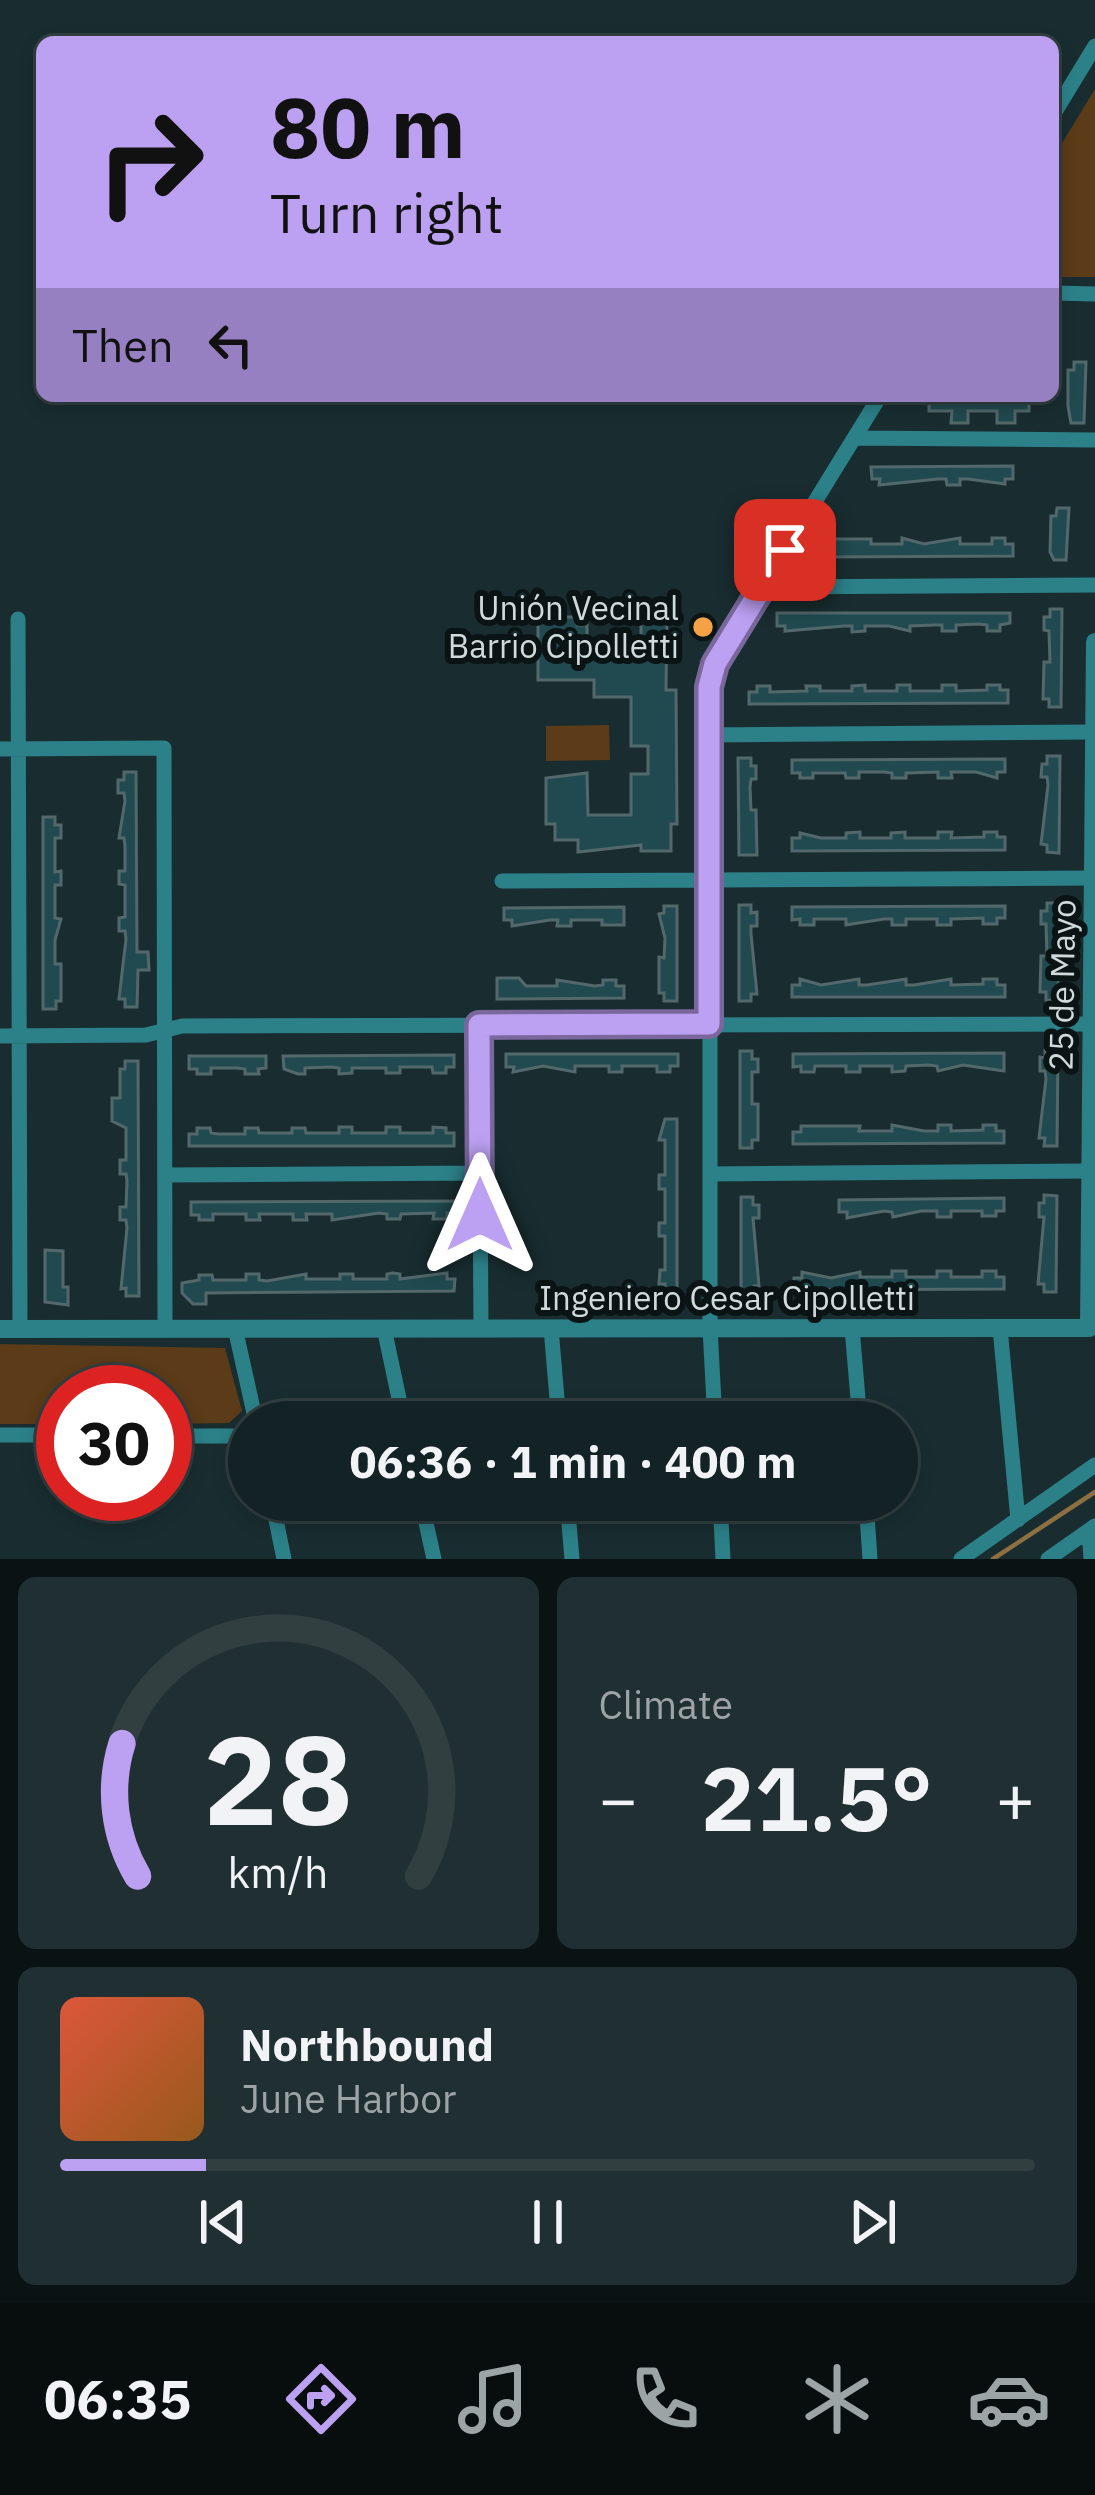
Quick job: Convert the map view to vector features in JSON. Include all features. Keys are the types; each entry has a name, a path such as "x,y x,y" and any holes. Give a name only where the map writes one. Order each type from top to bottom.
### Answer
{"street":[{"path":"1059,105 1095,46"},
{"path":"1059,293 1095,294"},
{"path":"714,1401 709,735 714,666 876,402"},
{"path":"854,438 1095,440"},
{"path":"763,587 1095,585"},
{"path":"10,1328 19,1036 9,749 17,619"},
{"name":"25 de Mayo","path":"1092,1328 1095,642"},
{"path":"709,735 1094,731"},
{"path":"9,749 164,748 165,1328"},
{"path":"502,881 1093,878"},
{"path":"0,1036 146,1035 182,1026 1092,1024"},
{"path":"479,1025 481,1328"},
{"path":"710,1174 1090,1171"},
{"path":"165,1174 480,1173"},
{"name":"Ingeniero Cesar Cipolletti","path":"10,1328 1092,1328"},
{"path":"236,1328 252,1401"},
{"path":"384,1328 400,1401"},
{"path":"551,1328 558,1401"},
{"path":"853,1328 858,1401"},
{"path":"1000,1328 1018,1520"},
{"path":"0,1435 36,1436"},
{"path":"192,1436 228,1436"},
{"path":"961,1559 1095,1465"},
{"path":"276,1521 284,1559"},
{"path":"426,1521 434,1559"},
{"path":"569,1521 572,1559"},
{"path":"721,1521 723,1559"},
{"path":"867,1521 870,1559"},
{"path":"1048,1559 1092,1528"},
{"path":"1090,1559 1092,1528"}],"shaded area":[{"path":"1095,89 1095,277 1059,277 1059,148"},
{"path":"609,725 610,760 546,761 546,726"},
{"path":"0,1344 225,1348 239,1401 228,1401 228,1423 192,1424 192,1365 36,1365 36,1424 0,1424"}],"building":[{"path":"1074,362 1086,362 1084,423 1071,423 1068,406 1068,370 1074,370"},
{"path":"929,402 1029,402 1029,411 1015,411 1015,423 997,423 997,411 968,411 968,423 951,423 952,411 929,411"},
{"path":"1013,466 1013,479 1005,479 1005,484 960,479 960,485 938,479 879,485 880,479 872,479 871,467"},
{"path":"1057,508 1069,508 1066,560 1054,560 1050,552 1051,516 1056,516"},
{"path":"902,538 924,544 960,538 960,544 992,544 992,538 1005,538 1005,544 1013,544 1013,556 826,557 826,544 834,544 834,539 902,544"},
{"path":"1050,609 1062,609 1061,707 1049,707 1049,699 1043,699 1044,662 1050,662 1044,617 1050,617"},
{"path":"641,612 667,612 666,690 676,690 677,824 671,824 671,851 641,851 641,845 578,852 578,840 555,840 555,824 546,824 546,778 587,773 588,815 631,815 631,774 648,774 648,746 631,746 631,697 594,697 594,680 538,680 538,652 532,652 532,640 538,640 538,617 577,617 577,625 587,625 587,642 641,642"},
{"path":"777,613 1010,613 1010,623 1000,625 1000,631 987,631 987,625 979,624 956,625 956,631 942,631 942,625 934,625 910,626 910,631 865,626 865,631 852,632 852,626 844,626 785,631 785,626 777,626"},
{"path":"865,685 865,691 897,691 897,685 910,685 910,691 942,691 942,685 956,685 956,691 1000,685 1000,690 1008,690 1008,703 749,704 749,692 757,692 757,686 770,686 770,692 807,691 806,686 852,691 852,686"},
{"path":"1047,756 1060,756 1059,853 1047,852 1047,845 1041,844 1048,785 1047,777 1041,777"},
{"path":"738,758 751,758 751,766 756,766 750,787 751,810 756,810 757,855 739,855"},
{"path":"1005,759 1005,772 997,772 997,778 976,772 951,772 952,778 938,778 938,772 906,773 906,778 892,778 892,773 884,772 859,772 859,778 813,773 813,778 800,778 800,773 792,773 792,760"},
{"path":"124,772 136,772 137,952 148,952 149,970 138,970 137,1007 125,1007 125,999 119,999 126,939 125,931 119,931 119,918 125,917 125,885 119,884 119,871 125,871 125,846 124,838 119,838 125,801 124,793 118,793 118,780 124,780"},
{"path":"43,817 55,817 55,825 61,825 61,838 55,838 55,872 61,871 61,885 55,885 55,918 61,919 55,940 55,964 61,964 61,1001 56,1001 56,1009 43,1009"},
{"path":"860,832 860,838 891,838 891,833 905,832 905,838 938,838 938,832 952,832 951,838 997,832 997,837 1005,837 1005,850 792,851 792,838 800,838 800,833 846,838 846,833"},
{"path":"1047,903 1059,903 1058,1001 1046,1000 1046,992 1040,992 1041,956 1047,956 1041,911 1047,911"},
{"path":"739,905 751,905 751,913 757,912 757,926 751,926 751,934 757,994 751,994 751,1001 739,1001"},
{"path":"664,906 677,906 677,1001 664,1001 664,993 659,993 659,957 664,958 665,938 659,914 664,913"},
{"path":"1005,906 1005,918 997,918 997,924 983,924 983,918 951,919 951,925 937,925 937,919 906,919 906,925 892,925 892,919 846,925 846,919 814,919 814,925 792,920 792,907"},
{"path":"624,907 624,925 571,920 571,926 557,926 558,920 550,920 512,926 512,920 504,920 504,908"},
{"path":"497,978 519,978 526,986 557,986 557,980 595,986 616,980 616,986 624,986 624,998 497,999"},
{"path":"800,979 821,985 859,979 859,985 867,985 906,979 906,985 914,985 951,979 951,985 997,979 997,985 1005,985 1005,997 792,997 792,985 800,985"},
{"path":"1045,1050 1058,1050 1057,1146 1044,1146 1045,1138 1039,1138 1046,1079 1045,1071 1040,1071 1040,1057 1045,1058"},
{"path":"740,1051 752,1051 752,1059 758,1059 758,1072 752,1072 752,1104 758,1104 758,1140 752,1140 752,1148 740,1148"},
{"path":"1004,1053 1004,1071 963,1065 938,1071 937,1066 906,1066 905,1071 892,1072 892,1066 860,1066 860,1072 846,1072 846,1066 815,1066 814,1072 793,1067 793,1054"},
{"path":"506,1054 678,1054 678,1066 670,1066 670,1072 657,1072 657,1066 622,1066 622,1072 609,1072 609,1066 575,1066 575,1072 543,1066 513,1072 514,1067 506,1067"},
{"path":"454,1055 454,1067 446,1067 446,1073 433,1073 432,1067 400,1067 400,1073 352,1068 352,1073 339,1074 339,1068 331,1067 305,1068 305,1074 298,1074 284,1069 283,1056"},
{"path":"189,1056 266,1056 266,1068 258,1069 259,1074 211,1068 211,1074 197,1074 197,1069 189,1069"},
{"path":"125,1061 138,1061 139,1296 126,1296 126,1288 121,1289 127,1228 126,1220 120,1220 120,1207 126,1207 127,1181 126,1174 120,1174 120,1160 126,1160 126,1128 112,1121 112,1098 120,1098 120,1069 125,1069"},
{"path":"665,1119 677,1119 677,1292 665,1292 665,1284 659,1284 660,1270 665,1270 665,1236 659,1236 659,1223 665,1223 665,1189 659,1189 659,1175 665,1175 665,1140 659,1140"},
{"path":"892,1125 938,1131 938,1125 951,1125 951,1131 996,1125 996,1131 1004,1131 1004,1143 793,1144 793,1132 801,1132 801,1126 892,1131"},
{"path":"339,1127 352,1127 352,1133 386,1133 386,1127 400,1127 400,1133 433,1133 433,1127 446,1128 446,1133 454,1133 454,1146 189,1146 189,1134 197,1134 197,1128 245,1134 245,1128 258,1128 259,1133 305,1128 306,1133 339,1133"},
{"path":"1044,1195 1057,1196 1056,1292 1044,1292 1044,1284 1038,1284 1044,1217 1039,1217 1039,1203 1044,1203"},
{"path":"741,1197 753,1197 753,1205 759,1205 759,1218 753,1218 759,1286 754,1286 754,1294 741,1294"},
{"path":"1004,1198 1004,1211 996,1211 996,1216 951,1211 951,1217 937,1217 937,1211 921,1211 893,1217 892,1212 884,1211 847,1218 847,1212 839,1212 839,1200"},
{"path":"455,1201 455,1213 447,1213 447,1219 433,1219 434,1213 387,1219 387,1214 379,1213 332,1220 332,1214 306,1214 307,1220 293,1220 293,1214 259,1214 260,1220 246,1220 246,1214 213,1214 213,1220 191,1215 191,1202"},
{"path":"45,1250 63,1251 68,1305 45,1302"},
{"path":"892,1271 906,1271 906,1277 937,1277 937,1271 951,1271 951,1277 982,1277 982,1271 996,1271 996,1277 1004,1277 1004,1289 794,1290 794,1278 802,1278 802,1272 831,1278 860,1272 860,1277 892,1277"},
{"path":"447,1273 447,1279 455,1279 454,1291 206,1293 206,1304 193,1304 182,1293 182,1283 199,1280 199,1275 246,1280 246,1274 259,1274 259,1280 267,1281 306,1274 306,1279 353,1274 353,1279 387,1279 400,1274 400,1279"}],"waterway":[{"path":"993,1559 1095,1492"}],"place":[{"name":"Unión Vecinal Barrio Cipolletti","path":"703,627"}],"route":[{"path":"480,1215 479,1025 709,1024 709,687 715,664 785,550"}]}
